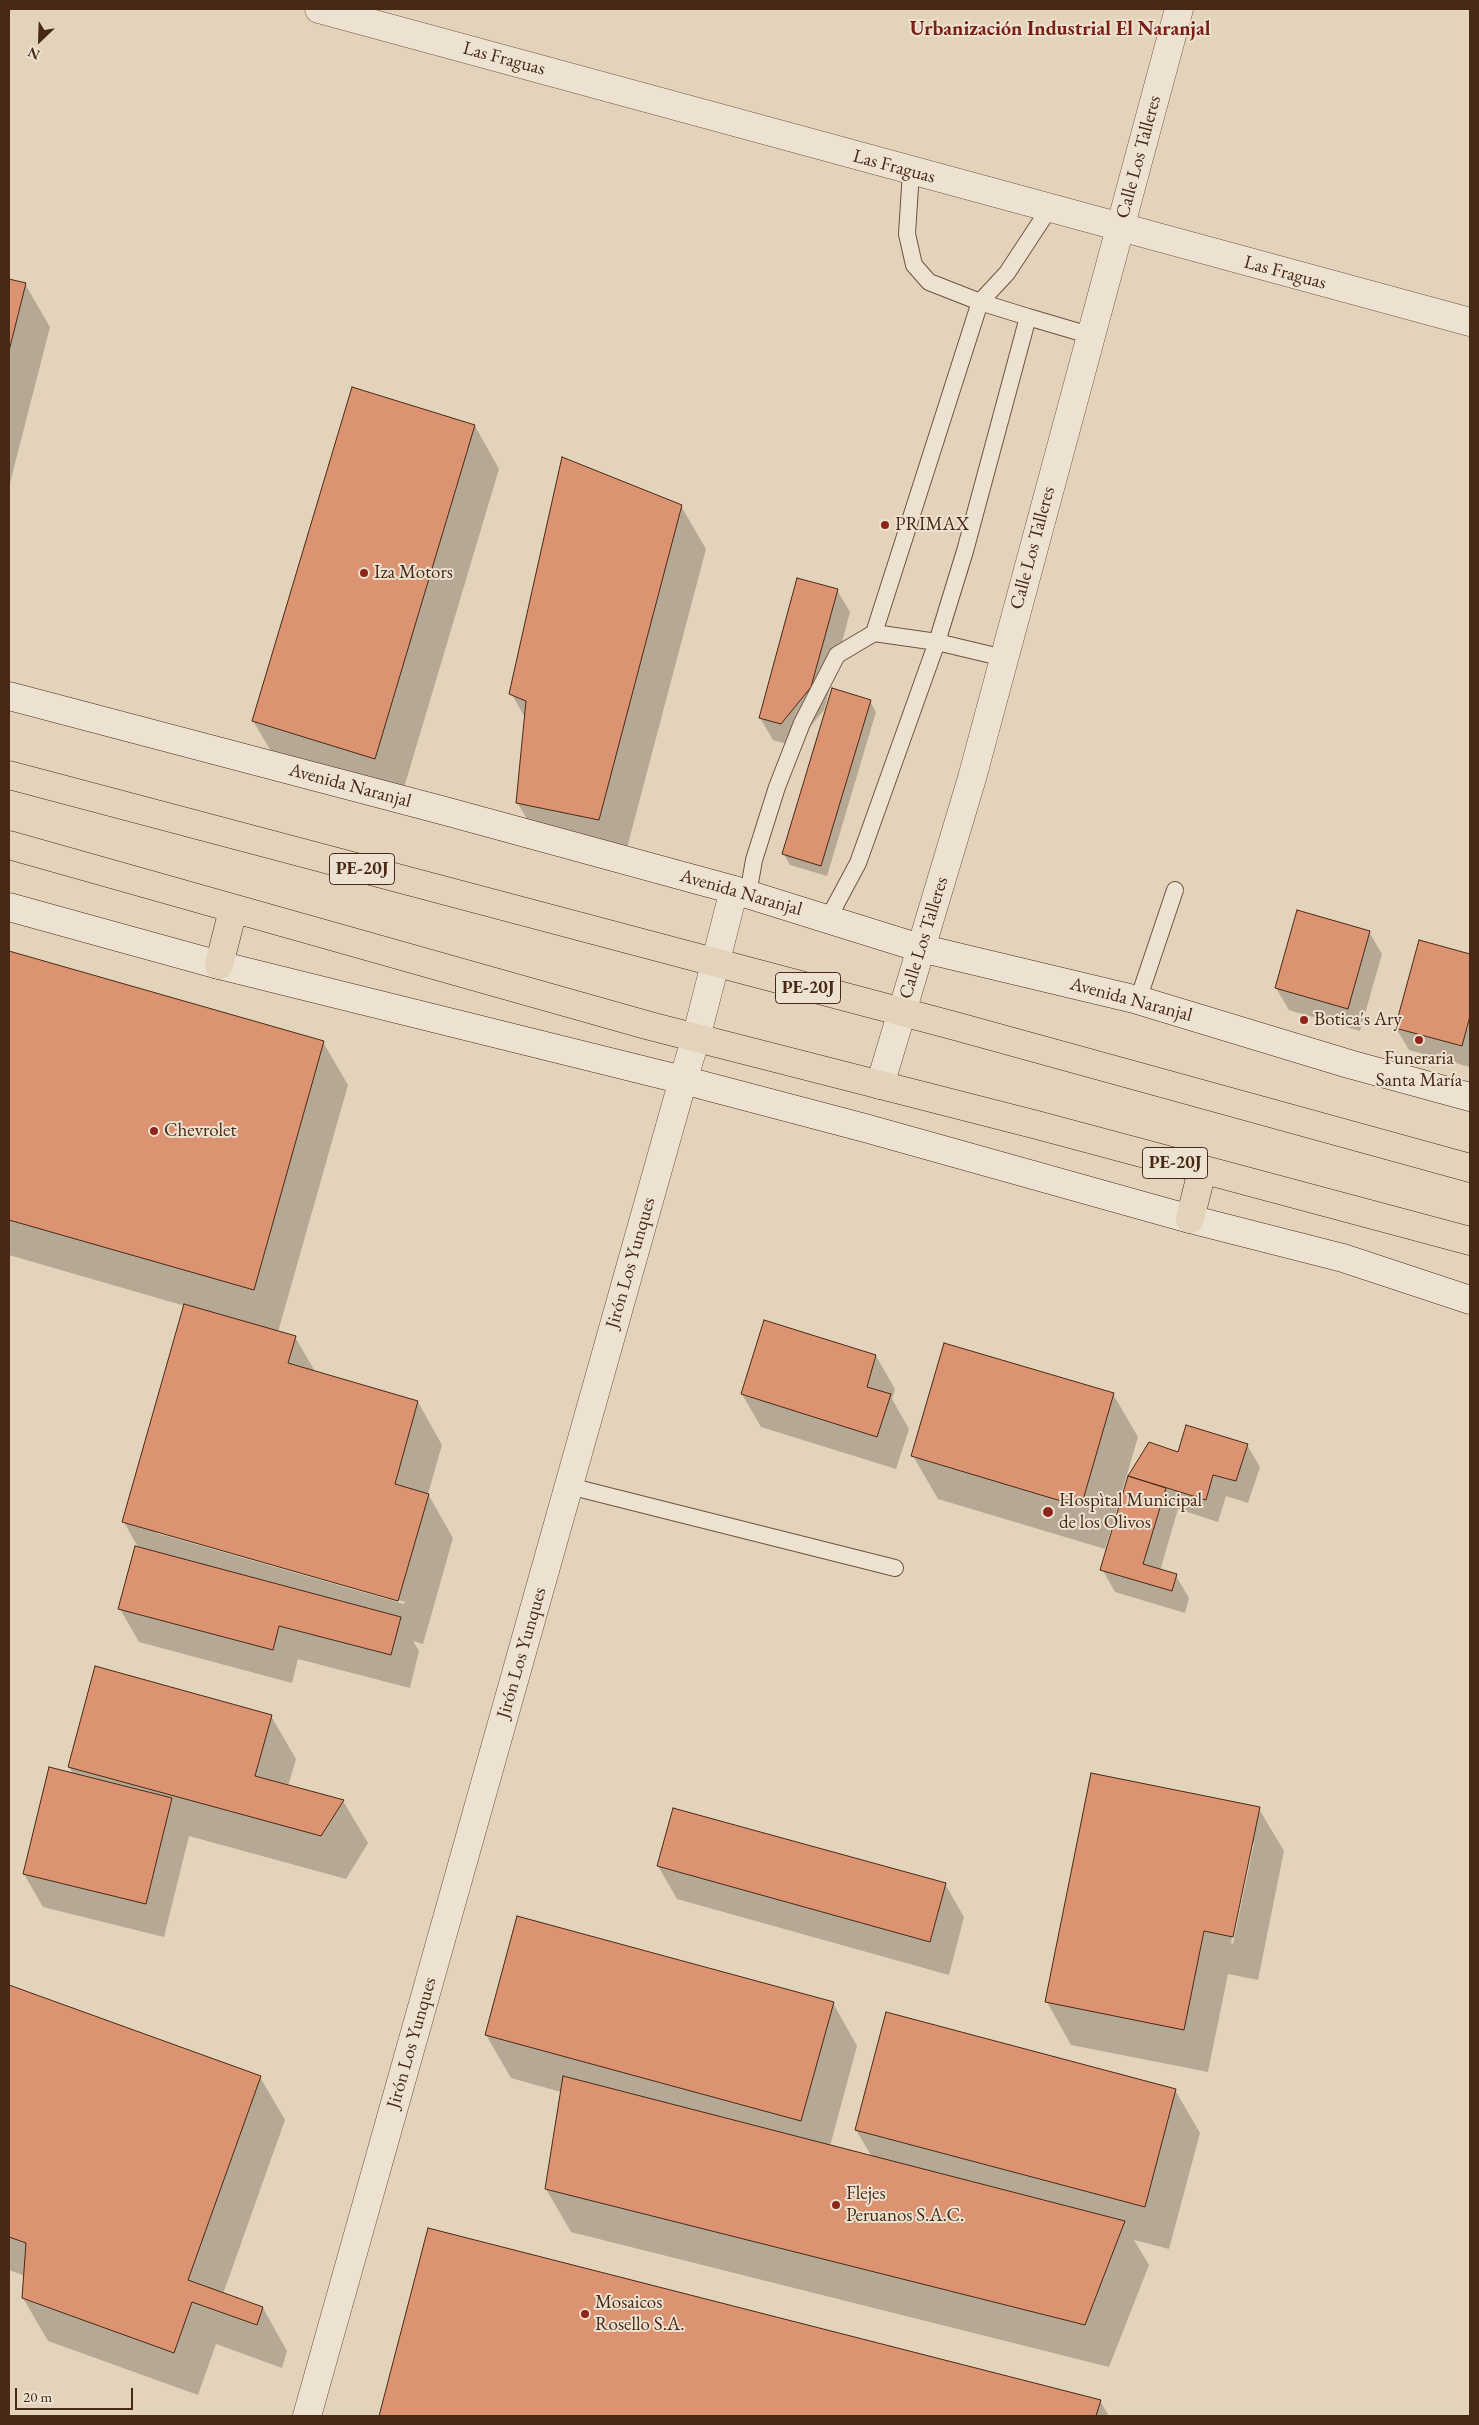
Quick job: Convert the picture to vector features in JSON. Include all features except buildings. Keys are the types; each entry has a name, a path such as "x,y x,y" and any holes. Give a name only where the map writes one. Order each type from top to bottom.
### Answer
{"highway":[{"name":"PE-20J","path":"9,775 902,1012 1470,1168"},
{"name":"PE-20J","path":"9,845 233,910 696,1038 1036,1125 1202,1171 1470,1241"},
{"path":"218,965 233,910"},
{"path":"1190,1219 1202,1171"}],"street":[{"name":"Las Fraguas","path":"319,9 1120,229 1470,322"},
{"name":"Calle Los Talleres","path":"880,1085 972,778 1179,9"},
{"name":"Avenida Naranjal","path":"9,696 445,810 741,892 920,948 1138,1000 1349,1064 1470,1097"},
{"name":"Jirón Los Yunques","path":"307,2416 682,1080 696,1038 716,964 741,892"},
{"path":"9,907 218,965 682,1080 1190,1219 1343,1258 1470,1300"}],"lane":[{"path":"911,171 908,234 914,264 929,282 1028,318 1090,335"},
{"path":"874,633 980,302 1007,273 1049,209"},
{"path":"828,919 858,863 937,642 965,551 1028,318"},
{"path":"741,892 754,860 777,787 802,723 837,655 874,633 937,642 1004,658"},
{"path":"1138,1000 1175,890"},
{"path":"569,1486 895,1568"}],"place":[{"name":"PRIMAX","path":"885,525"},
{"name":"Iza Motors","path":"364,573"},
{"name":"Botica's Ary","path":"1304,1020"},
{"name":"Funeraria Santa María","path":"1419,1040"},
{"name":"Chevrolet","path":"154,1131"},
{"name":"Hospìtal Municipal de los Olivos","path":"1048,1512"},
{"name":"Flejes Peruanos S.A.C.","path":"836,2205"},
{"name":"Mosaicos Rosello S.A.","path":"585,2314"}],"district":[{"name":"Urbanización Industrial El Naranjal","path":"1060,30"}]}
